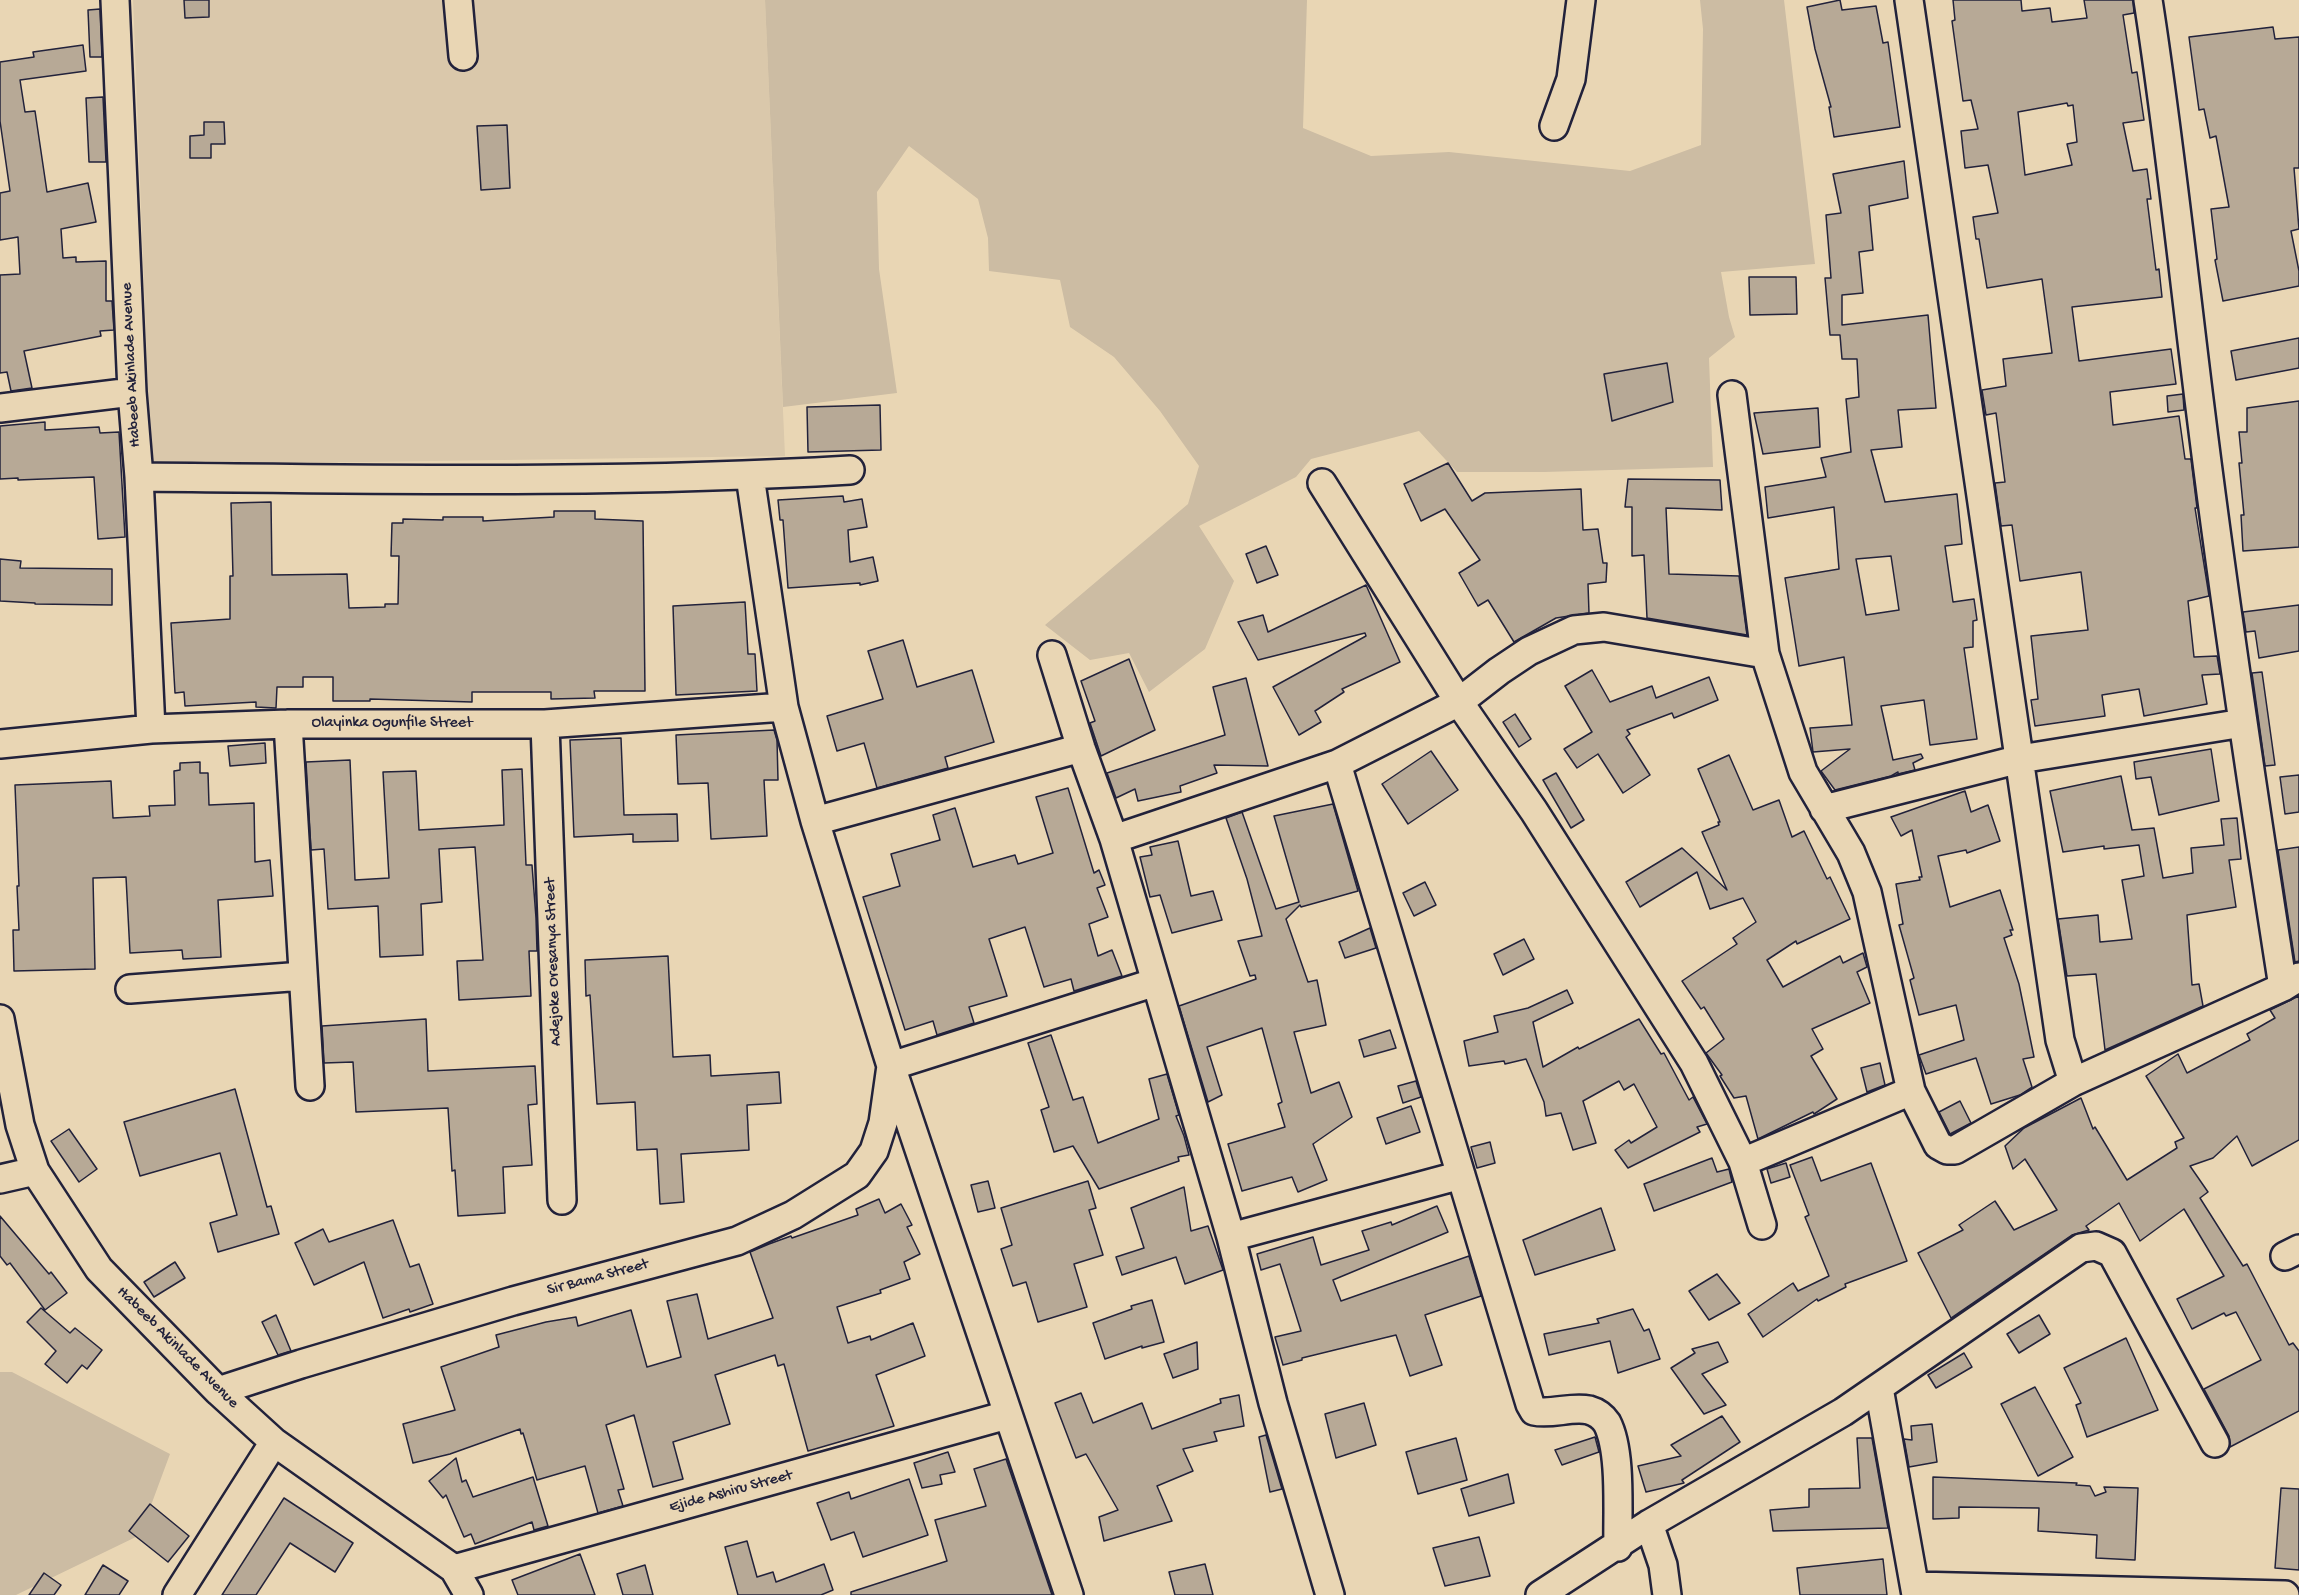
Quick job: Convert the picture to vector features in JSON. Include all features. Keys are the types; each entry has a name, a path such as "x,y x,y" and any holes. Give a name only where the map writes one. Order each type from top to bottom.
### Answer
{"street":[{"name":"Habeeb Akinlade Avenue","path":"115,0 132,392 139,477 151,729"},
{"path":"458,0 463,56"},
{"path":"1554,126 1571,79 1581,0"},
{"path":"1909,0 2060,1040 2073,1082"},
{"path":"1732,395 1765,654 1803,772 1851,853 1867,892 1911,1091 1938,1145 1947,1150 1955,1150 2073,1082 2291,982 2243,723 2200,409 2159,67 2148,0"},
{"path":"0,408 132,392"},
{"path":"139,477 443,480 750,476 850,470"},
{"path":"750,476 784,707 815,821 891,1066 1007,1415 1070,1595"},
{"path":"1322,483 1459,702 1534,811 1694,1063 1743,1162 1762,1225"},
{"path":"1114,839 1337,764 1459,702 1499,670 1529,651 1574,630 1604,627 1765,654"},
{"path":"1052,655 1081,748 1114,839 1231,1237 1273,1403 1330,1595"},
{"name":"Olayinka Ogunfile Street","path":"0,744 151,729 288,724 545,724 784,707"},
{"path":"1824,809 2020,759 2243,723"},
{"path":"288,724 310,1086"},
{"name":"Adejoke Oresanya Street","path":"545,724 562,1200"},
{"path":"815,821 1081,748"},
{"path":"1337,764 1530,1404 1534,1411 1543,1413 1587,1409 1606,1421 1612,1438 1617,1469 1618,1547"},
{"path":"130,989 303,976"},
{"path":"891,1066 1156,982"},
{"name":"Habeeb Akinlade Avenue","path":"0,1019 20,1125 35,1172 99,1269 218,1392 274,1442 454,1569 469,1595"},
{"name":"Sir Bama Street","path":"218,1392 301,1364 513,1301 737,1241 793,1215 857,1175 874,1151 883,1123 891,1066"},
{"path":"1743,1162 1911,1091"},
{"path":"0,1179 35,1172"},
{"path":"1231,1237 1461,1175"},
{"path":"1540,1595 1618,1547 1649,1524 1843,1412 2081,1248 2096,1246 2112,1253 2215,1443"},
{"path":"1879,1388 1915,1590 2285,1595"},
{"name":"Ejide Ashiru Street","path":"454,1569 1007,1415"},
{"path":"177,1595 274,1442"},
{"path":"1649,1524 1664,1565 1667,1595"}],"shaded area":[{"path":"133,0 765,0 785,456 151,465"},
{"path":"765,0 1307,0 1303,128 1371,156 1449,152 1630,171 1701,145 1703,29 1700,0 1784,0 1815,264 1721,272 1735,337 1709,358 1713,467 1457,472 1419,431 1311,459 1296,477 1199,526 1234,581 1205,649 1149,692 1129,653 1090,660 1045,625 1188,504 1199,466 1160,411 1114,357 1070,327 1060,280 989,271 988,238 978,199 909,146 877,192 879,269 897,393 783,407"},
{"path":"0,1372 12,1372 170,1454 140,1535 16,1595 0,1595"}],"building":[{"path":"184,0 209,0 209,17 185,18"},
{"path":"1840,0 1842,10 1876,6 1883,43 1888,42 1900,127 1834,137 1829,107 1831,107 1815,49 1807,7"},
{"path":"1953,0 2021,0 2022,11 2050,8 2052,22 2087,18 2084,0 2133,0 2134,13 2123,15 2132,73 2137,72 2144,120 2123,123 2133,171 2147,169 2151,199 2147,199 2156,270 2159,269 2162,297 2072,307 2079,361 2171,349 2176,384 2110,392 2113,425 2179,416 2185,459 2191,459 2197,508 2195,508 2209,596 2188,601 2194,657 2217,656 2220,674 2202,675 2207,704 2144,716 2139,689 2102,695 2105,716 2035,726 2031,700 2038,699 2031,636 2088,630 2081,572 2020,581 2012,525 2001,526 1995,483 2005,482 1996,413 1986,415 1982,390 2006,386 2003,359 2052,353 2042,279 1987,288 1973,217 1998,213 1988,165 1965,168 1961,131 1978,129 1971,100 1963,101 1952,21 1955,20","holes":["2067,103 2068,106 2073,105 2077,142 2067,144 2072,165 2025,175 2018,112"]},
{"path":"100,9 102,57 90,57 88,10"},
{"path":"2273,27 2275,39 2299,37 2299,168 2294,168 2299,229 2291,231 2299,271 2299,286 2223,301 2215,260 2217,259 2211,209 2229,207 2216,136 2210,138 2204,109 2199,110 2189,37"},
{"path":"83,45 86,71 20,80 25,112 35,111 47,192 88,183 96,222 61,229 63,258 76,257 76,262 106,261 106,301 112,301 114,330 100,331 101,336 24,351 32,388 11,391 7,372 0,373 0,275 20,274 18,237 0,240 0,193 10,191 0,121 0,62 34,57 33,52"},
{"path":"103,97 106,162 89,162 86,98"},
{"path":"204,122 224,122 225,144 211,144 211,158 190,158 190,136 204,135"},
{"path":"507,125 510,188 481,190 477,126"},
{"path":"1904,161 1908,198 1869,206 1873,250 1859,252 1863,293 1842,295 1842,325 1928,315 1936,408 1898,410 1902,447 1871,450 1885,502 1957,494 1962,544 1945,546 1953,602 1974,599 1977,620 1973,621 1973,647 1964,648 1977,739 1930,745 1924,700 1881,706 1893,760 1921,754 1923,758 1913,763 1915,770 1898,774 1898,772 1891,776 1835,790 1821,771 1850,749 1813,752 1810,728 1852,725 1844,657 1799,666 1785,578 1839,569 1834,507 1768,518 1765,487 1826,477 1821,458 1851,452 1846,399 1859,397 1857,359 1842,359 1840,335 1830,335 1825,278 1831,278 1826,215 1841,213 1833,174","holes":["1891,556 1899,610 1866,615 1856,559"]},
{"path":"1749,277 1796,277 1797,314 1750,315"},
{"path":"2299,338 2299,368 2236,380 2231,351"},
{"path":"1667,363 1673,402 1612,421 1604,374"},
{"path":"2183,394 2184,410 2168,412 2167,396"},
{"path":"2299,401 2299,547 2243,551 2241,515 2244,515 2239,463 2242,463 2239,432 2247,432 2247,408"},
{"path":"880,405 881,450 808,452 807,407"},
{"path":"1818,408 1820,447 1763,454 1754,413"},
{"path":"45,422 45,430 99,427 100,433 119,432 125,537 98,539 94,477 0,479 0,426"},
{"path":"1448,463 1472,501 1485,493 1581,489 1583,530 1598,529 1603,563 1607,563 1606,582 1588,584 1589,613 1556,618 1514,642 1488,600 1478,606 1459,573 1480,560 1445,509 1421,521 1404,484"},
{"path":"1628,479 1720,480 1722,510 1666,508 1669,574 1739,576 1747,635 1647,618 1644,555 1632,556 1632,507 1625,507"},
{"path":"843,496 844,502 862,499 867,527 848,530 850,562 873,557 878,581 860,585 860,583 788,588 783,520 780,520 778,500"},
{"path":"271,502 272,575 347,574 349,608 385,607 385,604 398,604 399,556 391,556 392,523 403,523 403,519 443,520 443,517 483,517 483,521 554,517 554,511 595,511 595,519 643,521 645,691 594,691 595,698 551,699 551,692 472,692 472,702 370,699 370,701 333,701 333,677 303,677 303,687 277,687 276,708 256,707 256,702 185,706 184,692 175,693 171,623 230,619 230,576 233,576 231,503"},
{"path":"1266,546 1278,575 1257,583 1246,554"},
{"path":"0,559 21,561 20,568 112,569 112,605 0,601"},
{"path":"1366,585 1400,662 1342,689 1344,692 1315,711 1321,722 1299,735 1273,687 1366,636 1365,633 1258,660 1238,622 1263,615 1268,632"},
{"path":"745,602 748,654 755,654 757,691 676,695 673,606"},
{"path":"2299,605 2299,651 2259,658 2255,631 2246,632 2243,612"},
{"path":"903,640 917,687 972,670 994,742 945,757 948,768 877,788 864,743 837,751 827,716 883,699 868,651"},
{"path":"1129,659 1155,730 1101,756 1090,723 1095,721 1081,681"},
{"path":"1592,670 1610,702 1652,686 1656,698 1709,677 1718,700 1674,718 1672,713 1627,730 1630,734 1626,737 1650,775 1623,793 1598,754 1577,768 1564,749 1592,732 1565,686"},
{"path":"2262,672 2275,765 2265,766 2252,673"},
{"path":"1246,678 1268,766 1214,765 1217,773 1180,786 1181,792 1138,801 1135,789 1116,798 1107,773 1225,735 1213,687"},
{"path":"1515,714 1531,739 1519,747 1503,722"},
{"path":"774,730 777,740 778,780 764,780 767,836 711,839 708,783 678,784 676,735"},
{"path":"621,738 624,815 677,814 678,841 633,842 633,834 574,837 570,740"},
{"path":"265,743 266,763 230,766 228,746"},
{"path":"2211,749 2219,801 2159,815 2151,777 2136,779 2134,762"},
{"path":"1431,751 1458,790 1408,824 1382,784"},
{"path":"1729,755 1753,810 1779,800 1792,837 1804,831 1827,879 1830,877 1850,919 1797,944 1796,941 1767,960 1783,987 1840,956 1843,963 1863,953 1867,967 1857,972 1870,1003 1812,1029 1823,1049 1811,1056 1837,1099 1814,1114 1813,1112 1758,1139 1746,1096 1734,1098 1720,1076 1722,1075 1706,1053 1724,1039 1704,1007 1701,1009 1682,981 1737,944 1733,938 1756,922 1743,898 1710,909 1697,872 1640,907 1626,882 1682,848 1727,890 1702,832 1719,825 1718,822 1720,822 1698,769"},
{"path":"350,760 355,880 389,878 383,772 416,771 419,830 504,825 502,770 522,769 526,865 532,865 536,918 537,951 529,951 531,996 459,1000 457,961 483,960 475,847 439,849 442,902 421,904 423,955 380,957 378,906 328,909 324,849 311,850 306,762"},
{"path":"200,762 200,773 208,773 209,805 254,803 255,862 270,860 273,896 218,900 221,957 183,959 182,950 130,953 126,877 93,878 95,969 14,971 13,930 19,930 15,785 111,781 113,818 150,816 149,806 175,805 174,771 180,770 180,763"},
{"path":"1556,773 1584,820 1571,828 1543,780"},
{"path":"2299,775 2299,812 2285,814 2280,777"},
{"path":"2121,776 2132,830 2154,828 2163,878 2193,873 2191,848 2224,845 2221,819 2237,818 2241,859 2229,860 2236,907 2187,915 2192,985 2199,984 2203,1006 2105,1050 2096,974 2067,976 2058,919 2098,915 2100,942 2132,939 2122,880 2144,876 2139,845 2104,849 2104,846 2063,852 2050,791"},
{"path":"1068,788 1094,873 1099,870 1105,885 1097,888 1108,917 1089,924 1098,956 1112,950 1122,976 1074,991 1071,979 1044,987 1025,927 989,939 1007,996 969,1007 974,1023 937,1035 933,1021 905,1030 863,897 900,886 891,854 940,840 933,815 955,808 973,867 1015,855 1018,864 1053,853 1036,797"},
{"path":"1965,791 1971,812 1988,805 2000,841 1967,853 1966,850 1938,856 1950,907 2000,890 2013,930 2010,930 2012,935 2004,938 2019,984 2034,1057 2023,1059 2032,1087 2020,1095 1991,1104 1976,1058 1926,1074 1919,1055 1964,1040 1956,1005 1919,1015 1910,980 1914,978 1899,925 1903,924 1896,884 1920,880 1919,877 1922,877 1912,830 1901,836 1891,817"},
{"path":"1333,804 1358,891 1301,907 1300,905 1286,919 1308,982 1317,980 1326,1025 1294,1032 1311,1093 1339,1082 1352,1117 1313,1144 1327,1180 1298,1192 1292,1177 1242,1191 1228,1144 1285,1127 1278,1104 1282,1102 1262,1028 1207,1047 1222,1095 1208,1102 1179,1006 1256,979 1255,975 1250,976 1238,941 1262,936 1247,879 1226,818 1242,812 1276,909 1299,902 1274,816"},
{"path":"1178,841 1191,896 1213,891 1222,920 1172,933 1160,895 1150,897 1140,857 1152,855 1150,847"},
{"path":"2299,847 2299,961 2295,962 2278,850"},
{"path":"1425,882 1436,905 1414,916 1403,893"},
{"path":"1370,928 1376,948 1345,958 1339,942"},
{"path":"1524,939 1534,959 1503,975 1494,954"},
{"path":"668,956 673,1057 710,1055 711,1076 779,1072 781,1103 747,1105 749,1150 681,1154 684,1202 660,1204 657,1149 637,1150 635,1102 597,1104 590,995 586,996 585,960"},
{"path":"1567,990 1573,1003 1533,1022 1543,1067 1578,1047 1579,1049 1639,1019 1661,1054 1664,1053 1689,1100 1693,1097 1707,1124 1697,1127 1700,1132 1628,1168 1615,1150 1629,1140 1631,1143 1657,1127 1634,1084 1624,1090 1619,1081 1583,1101 1596,1143 1573,1150 1561,1113 1546,1116 1544,1102 1526,1059 1505,1064 1504,1061 1469,1066 1464,1041 1498,1032 1494,1016 1528,1008"},
{"path":"2299,996 2299,1140 2252,1166 2237,1136 2213,1158 2190,1166 2208,1192 2200,1198 2243,1266 2247,1264 2289,1345 2293,1343 2299,1351 2299,1411 2230,1447 2229,1436 2204,1389 2261,1360 2236,1312 2226,1316 2224,1313 2192,1329 2177,1299 2224,1276 2184,1209 2140,1241 2119,1203 2086,1226 2089,1230 2072,1235 1951,1318 1918,1253 1963,1230 1959,1225 1995,1201 2014,1230 2057,1210 2025,1159 2013,1169 2005,1146 2024,1128 2081,1098 2093,1129 2095,1127 2127,1180 2177,1148 2175,1142 2184,1138 2146,1076 2178,1054 2187,1073 2250,1040 2247,1034 2275,1018 2270,1010"},
{"path":"426,1019 428,1071 535,1066 537,1104 528,1105 532,1165 503,1167 505,1213 458,1216 455,1170 452,1171 448,1108 356,1112 353,1062 324,1063 322,1026"},
{"path":"1390,1030 1396,1048 1364,1057 1359,1040"},
{"path":"1051,1035 1073,1100 1083,1097 1098,1143 1159,1119 1149,1079 1167,1074 1179,1115 1176,1116 1189,1155 1178,1157 1179,1161 1099,1189 1073,1146 1054,1152 1041,1110 1049,1107 1028,1043"},
{"path":"1880,1063 1885,1085 1867,1092 1861,1068"},
{"path":"1416,1081 1421,1097 1403,1103 1398,1086"},
{"path":"235,1089 267,1207 271,1206 279,1234 218,1252 210,1223 237,1215 220,1153 140,1176 124,1122"},
{"path":"1960,1101 1971,1123 1950,1134 1939,1112"},
{"path":"1411,1106 1420,1132 1386,1144 1377,1118"},
{"path":"69,1129 97,1169 79,1182 51,1141"},
{"path":"1490,1142 1495,1163 1477,1168 1471,1147"},
{"path":"1812,1157 1821,1181 1871,1163 1907,1261 1845,1284 1846,1287 1818,1301 1817,1299 1763,1337 1748,1314 1793,1283 1798,1291 1829,1276 1805,1217 1809,1215 1790,1165"},
{"path":"1712,1158 1717,1172 1729,1169 1732,1182 1654,1211 1644,1184"},
{"path":"1786,1163 1790,1177 1771,1183 1767,1169"},
{"path":"988,1181 995,1208 978,1212 971,1185"},
{"path":"1088,1181 1096,1208 1089,1210 1103,1255 1074,1264 1087,1307 1038,1322 1026,1282 1013,1286 1001,1249 1012,1245 1001,1208"},
{"path":"1184,1187 1191,1231 1208,1226 1223,1270 1185,1284 1176,1257 1122,1275 1116,1257 1144,1248 1131,1208"},
{"path":"879,1199 885,1213 901,1204 912,1225 907,1227 920,1254 904,1262 910,1279 880,1290 881,1293 837,1307 848,1343 870,1336 871,1340 913,1323 925,1356 876,1375 894,1426 808,1451 784,1364 778,1366 775,1355 715,1375 730,1424 673,1442 683,1479 653,1487 634,1415 606,1425 624,1489 618,1490 623,1506 598,1513 585,1466 537,1480 520,1429 450,1454 413,1463 403,1424 455,1410 441,1367 499,1347 496,1335 576,1317 578,1326 631,1310 647,1367 681,1357 667,1301 697,1294 708,1339 773,1318 750,1252 791,1236 792,1238 858,1215 856,1209"},
{"path":"1437,1206 1448,1232 1333,1280 1341,1301 1469,1256 1481,1296 1425,1315 1442,1365 1410,1376 1396,1335 1302,1358 1302,1360 1283,1365 1275,1337 1301,1331 1280,1264 1261,1270 1257,1254 1313,1237 1321,1265 1369,1250 1362,1231 1391,1222 1392,1225"},
{"path":"1601,1208 1615,1250 1535,1275 1523,1240"},
{"path":"0,1216 67,1293 45,1310 10,1263 7,1265 0,1256"},
{"path":"393,1220 410,1267 419,1264 433,1304 383,1318 364,1262 314,1285 295,1243 323,1229 329,1242"},
{"path":"175,1262 185,1278 154,1297 144,1282"},
{"path":"1717,1274 1740,1303 1709,1320 1689,1291"},
{"path":"1152,1300 1164,1342 1142,1348 1142,1346 1105,1359 1093,1323 1132,1309 1131,1306"},
{"path":"41,1308 70,1333 75,1328 102,1350 87,1369 82,1365 67,1383 45,1364 56,1351 27,1322"},
{"path":"1633,1309 1644,1331 1649,1329 1660,1359 1618,1373 1610,1341 1549,1355 1544,1334 1599,1323 1597,1319"},
{"path":"276,1315 291,1351 278,1355 262,1322"},
{"path":"2039,1315 2050,1334 2019,1353 2007,1334"},
{"path":"2126,1338 2158,1410 2087,1437 2076,1405 2081,1403 2064,1368"},
{"path":"1197,1342 1198,1369 1173,1378 1164,1354"},
{"path":"1718,1342 1728,1362 1702,1374 1726,1405 1704,1414 1671,1368 1695,1353 1692,1349"},
{"path":"1964,1353 1972,1367 1936,1388 1928,1375"},
{"path":"2035,1387 2073,1457 2038,1476 2001,1404"},
{"path":"1081,1393 1093,1423 1142,1403 1152,1429 1221,1403 1220,1399 1239,1395 1244,1426 1214,1432 1217,1441 1183,1449 1193,1471 1157,1486 1172,1521 1104,1541 1099,1517 1118,1510 1086,1454 1076,1458 1055,1403"},
{"path":"1364,1403 1376,1445 1336,1458 1325,1414"},
{"path":"1722,1416 1740,1442 1682,1480 1684,1483 1646,1492 1638,1466 1681,1456 1671,1445"},
{"path":"1932,1424 1937,1462 1909,1467 1904,1439 1912,1440 1911,1426"},
{"path":"1266,1435 1282,1489 1270,1492 1259,1437"},
{"path":"1595,1437 1599,1452 1562,1465 1555,1450"},
{"path":"1456,1438 1467,1480 1418,1494 1406,1452"},
{"path":"1857,1438 1872,1438 1888,1528 1773,1531 1770,1510 1809,1507 1809,1489 1860,1488"},
{"path":"948,1452 955,1472 940,1475 942,1484 922,1488 914,1463"},
{"path":"456,1458 462,1482 466,1480 473,1497 533,1477 548,1526 534,1530 532,1522 475,1544 471,1534 464,1537 446,1495 443,1498 429,1481"},
{"path":"1006,1459 1052,1595 851,1595 851,1592 947,1561 935,1520 986,1506 974,1469"},
{"path":"1508,1474 1514,1503 1469,1516 1461,1489"},
{"path":"1933,1477 2077,1483 2076,1485 2090,1486 2095,1496 2106,1492 2104,1487 2138,1488 2135,1560 2096,1558 2097,1535 2038,1531 2039,1508 1959,1507 1959,1518 1933,1519"},
{"path":"909,1479 928,1535 863,1557 854,1532 831,1540 817,1503 849,1492 851,1499"},
{"path":"2281,1488 2299,1489 2299,1570 2275,1568"},
{"path":"284,1498 353,1543 335,1572 290,1543 256,1595 222,1595"},
{"path":"150,1504 189,1536 168,1562 129,1531"},
{"path":"1479,1537 1490,1576 1445,1586 1433,1548"},
{"path":"747,1541 757,1577 773,1572 776,1582 824,1564 833,1590 821,1595 738,1595 725,1547"},
{"path":"580,1554 595,1595 518,1595 512,1580"},
{"path":"1883,1559 1887,1595 1800,1595 1797,1568"},
{"path":"1205,1564 1213,1595 1175,1595 1169,1572"},
{"path":"103,1565 128,1581 119,1595 85,1595"},
{"path":"645,1565 653,1595 623,1595 617,1574"},
{"path":"44,1573 61,1585 54,1595 29,1595"}]}
